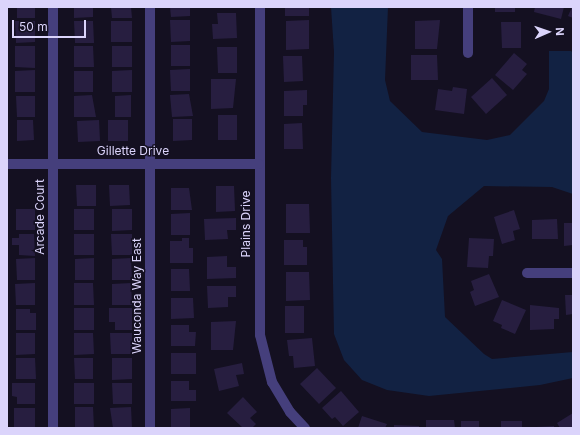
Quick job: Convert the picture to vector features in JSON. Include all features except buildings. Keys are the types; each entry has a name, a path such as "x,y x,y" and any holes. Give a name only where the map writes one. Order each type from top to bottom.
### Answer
{"street":[{"name":"Arcade Court","path":"53,7 53,428"},
{"name":"Wauconda Way East","path":"150,7 150,428"},
{"name":"Plains Drive","path":"260,7 259,321 262,349 272,382 282,400 302,427"},
{"path":"468,7 468,53"},
{"name":"Gillette Drive","path":"7,164 259,164"},
{"path":"526,273 573,273"}],"water":[{"path":"331,7 388,7 385,80 390,101 422,132 487,140 510,135 544,101 549,89 549,51 571,51 573,53 573,194 552,187 484,186 448,216 436,250 442,259 445,317 484,354 492,359 573,352 573,378 540,385 429,396 387,390 362,380 344,360 334,334 331,178 334,52"}]}
